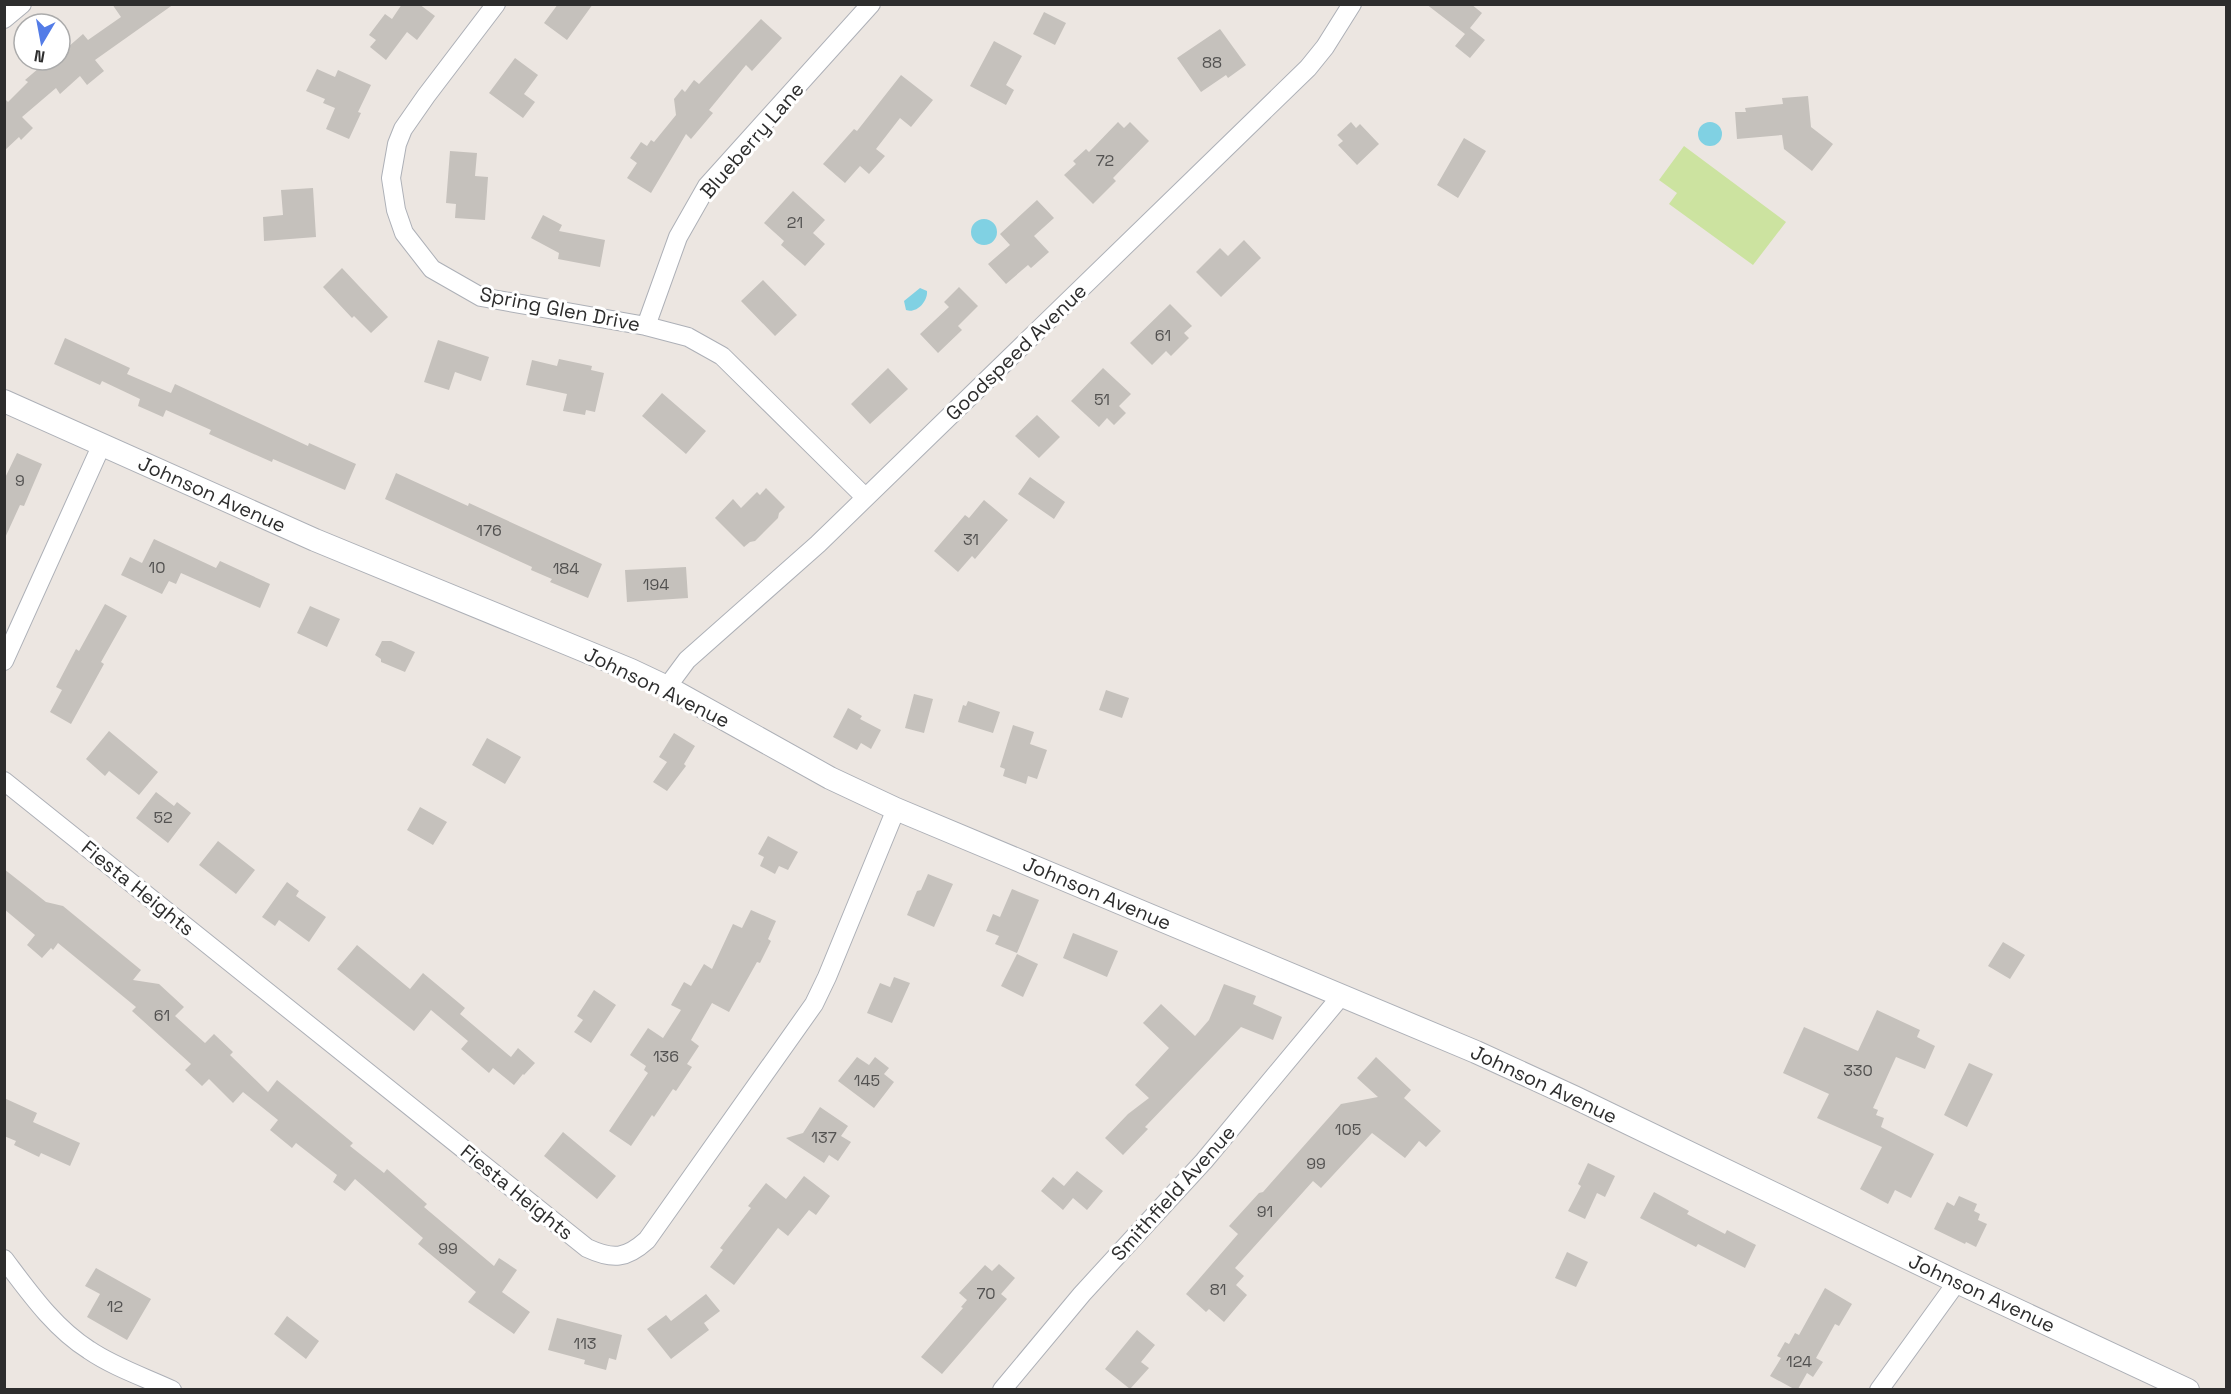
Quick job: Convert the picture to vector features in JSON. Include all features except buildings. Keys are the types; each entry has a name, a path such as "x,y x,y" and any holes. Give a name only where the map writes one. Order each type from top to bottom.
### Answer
{"street":[{"path":"4,19 22,4"},
{"name":"Spring Glen Drive","path":"496,4 403,129 397,144 391,178 396,210 404,233 432,269 481,297 646,326 688,337 722,356 866,497"},
{"name":"Blueberry Lane","path":"646,326 678,237 708,186 871,4"},
{"name":"Goodspeed Avenue","path":"667,687 687,660 775,583 866,497 1308,68 1325,47 1352,4"},
{"name":"Johnson Avenue","path":"4,401 315,540 582,649 667,687 774,748 896,809 1342,995 1574,1096 1957,1282 2188,1389"},
{"path":"4,661 102,444"},
{"name":"Fiesta Heights","path":"4,781 587,1248 603,1256 619,1256 634,1251 647,1240 814,1004 896,809"},
{"name":"Smithfield Avenue","path":"1002,1389 1082,1294 1204,1161 1342,995"},
{"path":"4,1259 61,1329 88,1350 118,1367 172,1389"},
{"path":"1879,1389 1957,1282"}],"green space":[{"path":"1684,146 1786,222 1753,265 1669,204 1677,193 1659,180"}],"water":[{"path":"1710,122 1718,126 1722,134 1718,142 1710,146 1702,142 1698,134 1702,126"},
{"path":"984,219 993,223 997,232 993,241 984,245 975,241 971,232 975,223"},
{"path":"920,288 927,291 926,299 917,309 906,310 904,301"}]}
